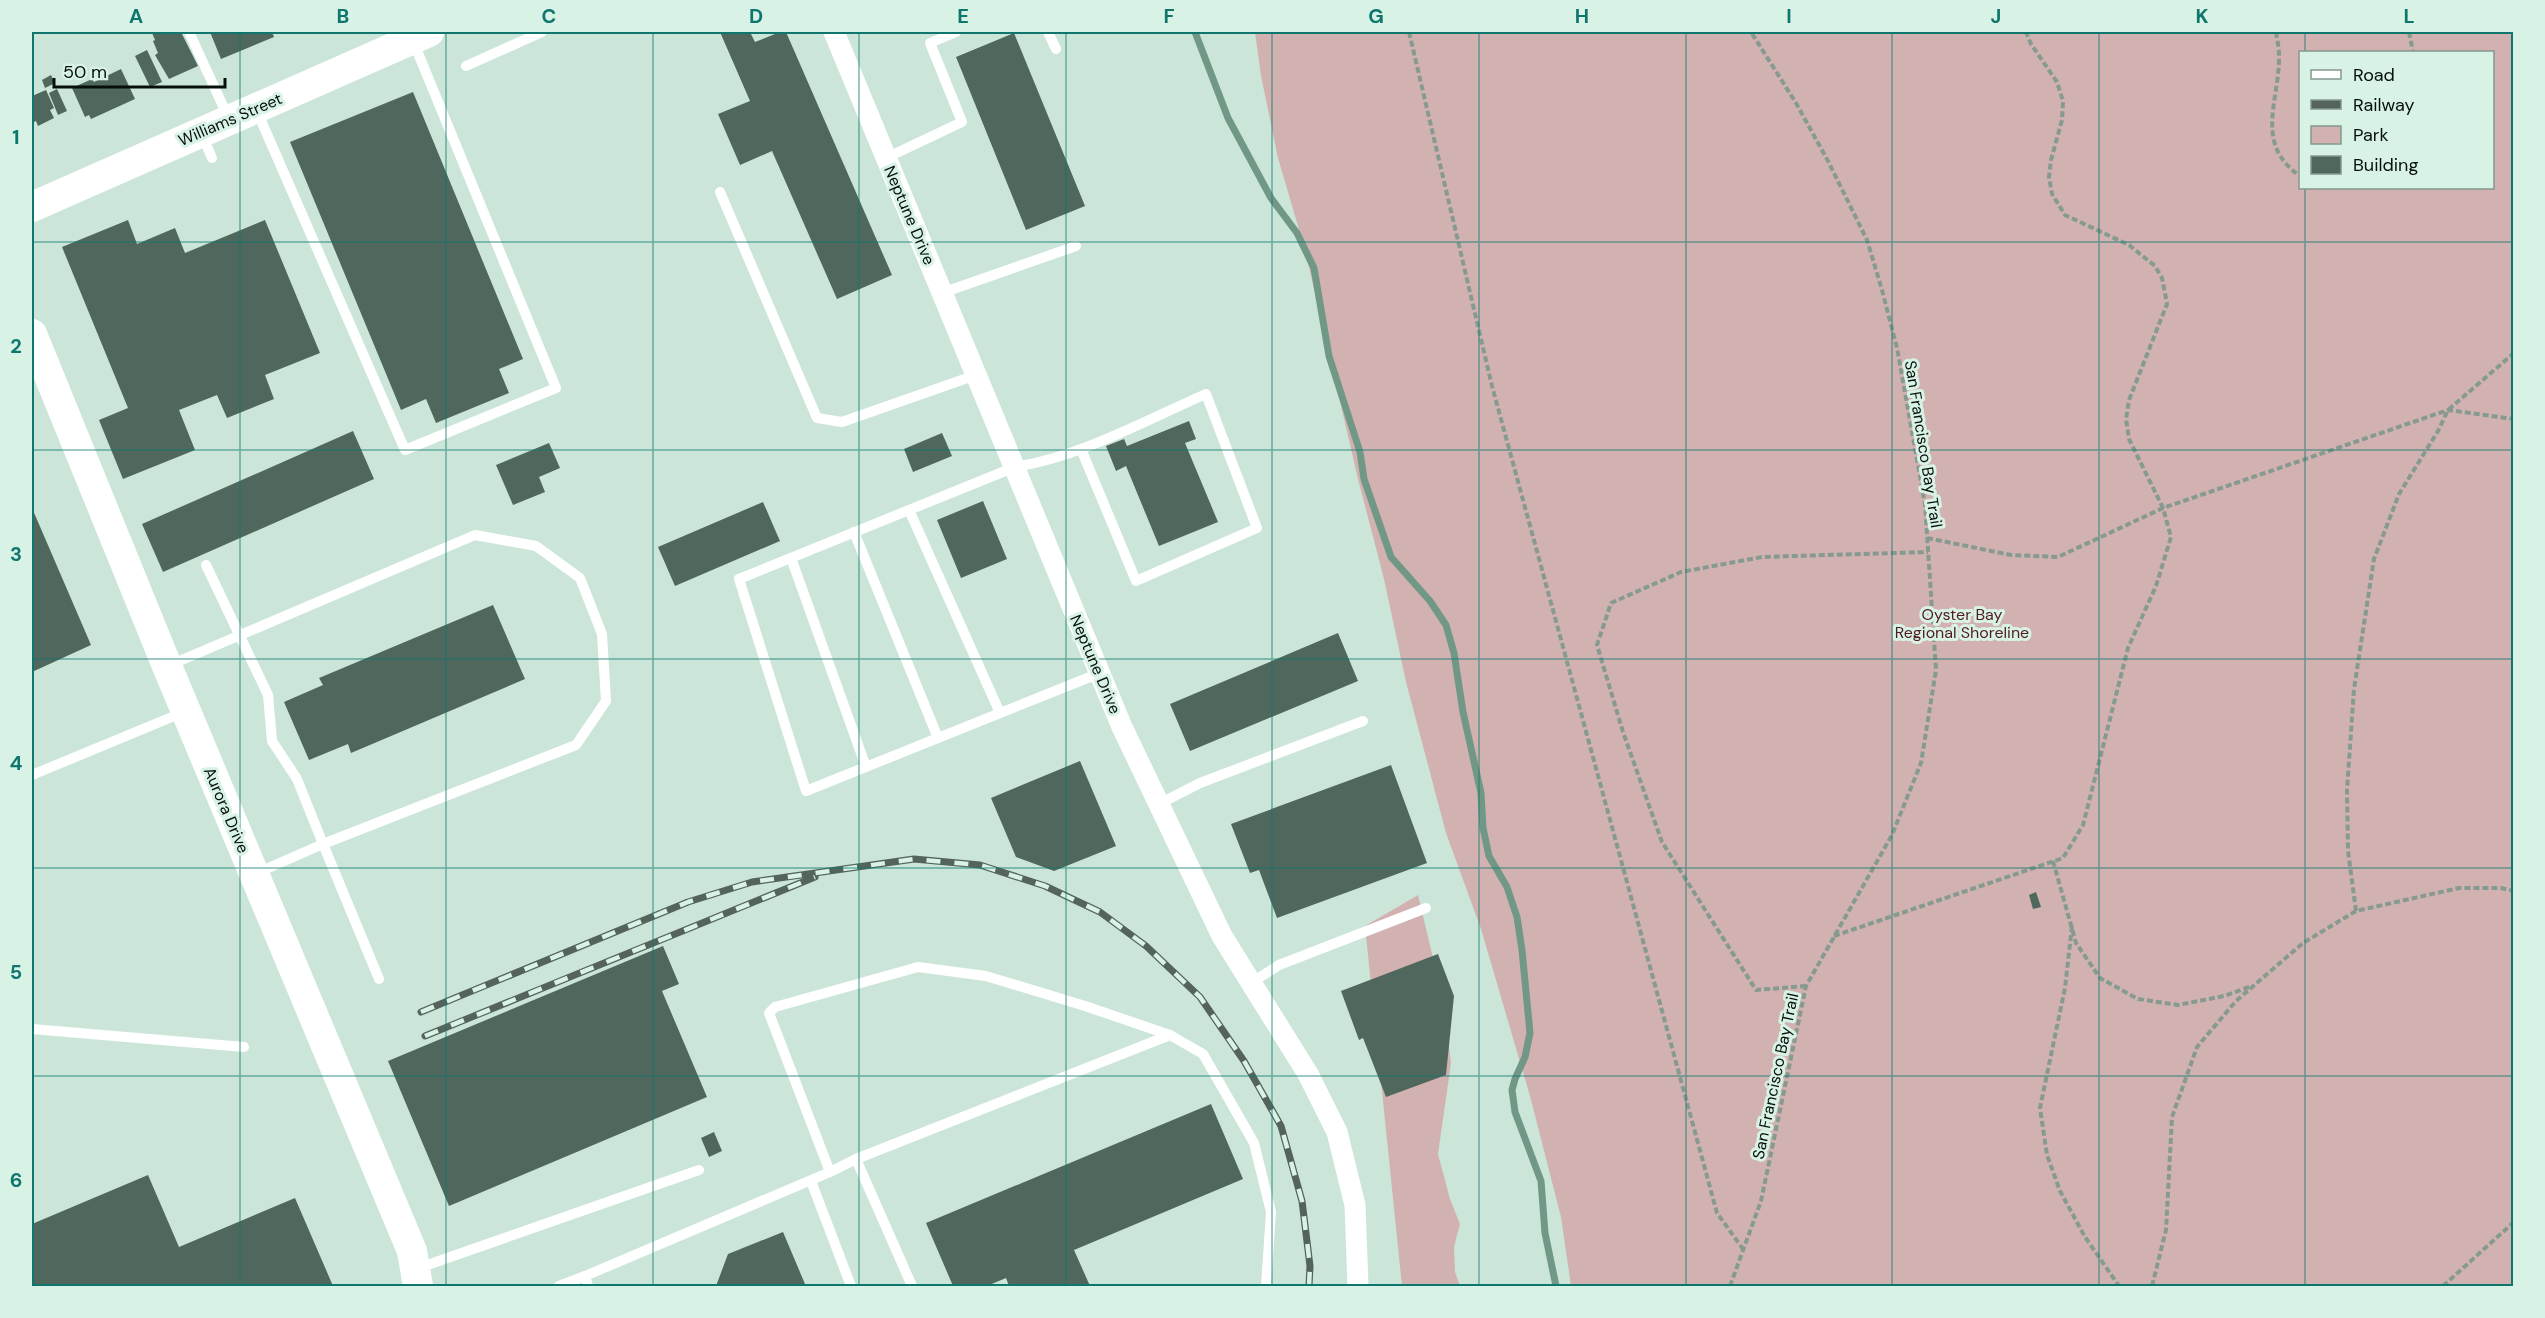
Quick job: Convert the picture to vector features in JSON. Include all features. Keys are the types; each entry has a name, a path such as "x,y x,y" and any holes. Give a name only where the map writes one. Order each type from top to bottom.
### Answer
{"street":[{"name":"Neptune Drive","path":"834,32 1100,673 1159,804 1222,936 1308,1074 1337,1132 1355,1204 1358,1287"},
{"name":"Williams Street","path":"32,207 207,145 229,120 421,35"},
{"name":"Aurora Drive","path":"32,334 186,712 412,1251 417,1278"}],"lane":[{"path":"189,32 229,120"},
{"path":"466,66 542,32"},
{"path":"886,158 962,122 930,43 957,32"},
{"path":"1048,32 1056,49"},
{"path":"256,108 405,450 556,388 421,35"},
{"path":"720,192 817,418 842,422 976,375"},
{"path":"942,293 1076,246"},
{"path":"1081,449 1136,581 1257,528 1206,394 1081,449 1047,462 1015,467 739,579 806,791 1100,673"},
{"path":"909,510 1000,713"},
{"path":"854,532 938,738"},
{"path":"167,666 474,535 536,546 580,578 602,634 606,701 576,745 323,844 254,874"},
{"path":"791,558 866,767"},
{"path":"206,565 268,695 272,741 297,779 379,979"},
{"path":"32,775 186,712"},
{"path":"1159,804 1200,783 1363,721"},
{"path":"1251,983 1279,964 1426,908"},
{"path":"830,1172 769,1013 775,1007 918,967 986,976 1170,1035 1203,1054 1254,1143 1271,1212 1266,1287"},
{"path":"32,1029 244,1047"},
{"path":"559,1287 586,1281 812,1181 856,1159 1170,1035"},
{"path":"856,1159 912,1287"},
{"path":"417,1278 699,1170"},
{"path":"812,1181 851,1287"}],"path":[{"path":"1409,32 1492,387 1717,1213 1743,1249"},
{"name":"San Francisco Bay Trail","path":"1730,1287 1761,1201 1806,986 1892,835 1921,763 1936,670 1925,504 1897,348 1866,240 1818,141 1751,32"},
{"path":"1834,936 2063,858 2083,825 2128,648 2156,586 2171,537 2163,508 2129,439 2126,419 2129,399 2167,304 2162,278 2155,266 2129,245 2078,223 2065,215 2059,207 2052,194 2049,177 2051,160 2062,120 2063,101 2057,82 2031,44 2026,32"},
{"path":"2276,32 2280,53 2271,129 2277,151 2289,168 2299,175"},
{"path":"2409,32 2413,51"},
{"path":"1927,538 2011,555 2058,557 2163,508 2448,410 2514,353"},
{"path":"2448,410 2514,419"},
{"path":"2356,911 2348,851 2348,790 2354,689 2374,559 2399,494 2438,431 2448,410"},
{"path":"1806,986 1756,990 1662,842 1623,732 1597,645 1611,603 1681,572 1762,557 1928,552"},
{"path":"2053,861 2076,943 2100,978 2138,999 2178,1005 2224,996 2257,982"},
{"path":"2152,1287 2166,1230 2172,1117 2197,1047 2236,1001 2303,943 2356,911 2458,888 2501,888 2514,891"},
{"path":"2072,926 2065,988 2040,1108 2047,1155 2060,1191 2085,1237 2119,1287"},
{"path":"2443,1287 2514,1222"}],"green space":[{"name":"Oyster Bay Regional Shoreline","path":"1255,32 2513,32 2513,1286 1571,1286 1561,1217 1530,1096 1481,929 1446,833 1406,682 1384,579 1358,479 1305,250 1278,158 1261,76"},
{"path":"1418,895 1444,1004 1451,1063 1438,1154 1450,1199 1460,1224 1454,1247 1455,1272 1460,1286 1402,1286 1365,926"}],"building":[{"path":"181,32 198,66 169,79 155,55 158,53 152,33"},
{"path":"210,32 272,32 274,37 221,59"},
{"path":"720,32 750,32 755,42 780,32 786,32 892,275 837,299 772,151 740,165 718,114 750,101"},
{"path":"1014,33 1085,206 1026,230 956,57"},
{"path":"147,50 162,82 150,87 135,56"},
{"path":"121,69 135,99 91,119 89,115 85,117 72,88 92,79 94,82"},
{"path":"51,75 55,83 45,88 42,80"},
{"path":"57,89 67,111 58,115 49,93"},
{"path":"46,90 54,108 50,110 54,118 38,126 36,121 32,123 32,96"},
{"path":"413,92 523,359 499,369 509,393 436,423 426,399 401,410 290,142"},
{"path":"128,220 137,244 175,228 185,253 265,220 320,353 265,375 274,399 227,418 217,395 179,410 195,450 123,479 99,420 128,408 62,247"},
{"path":"1189,421 1196,439 1185,443 1218,522 1159,546 1126,466 1116,471 1106,446 1124,439 1127,446"},
{"path":"353,431 374,479 163,572 142,524"},
{"path":"942,433 952,456 913,472 904,449"},
{"path":"549,443 560,468 539,477 545,492 513,505 496,465"},
{"path":"983,501 1007,559 961,578 937,520"},
{"path":"763,502 780,541 675,586 658,547"},
{"path":"32,508 91,645 32,672"},
{"path":"493,605 525,679 351,753 348,744 309,760 284,702 323,685 319,678"},
{"path":"1338,633 1358,681 1190,751 1170,704"},
{"path":"1080,761 1116,846 1054,871 1016,857 991,798"},
{"path":"1391,765 1427,863 1277,918 1259,870 1250,873 1231,824"},
{"path":"2036,892 2041,907 2033,909 2029,895"},
{"path":"663,946 679,984 662,991 707,1097 449,1206 388,1061"},
{"path":"1438,954 1454,996 1446,1075 1386,1097 1363,1038 1359,1040 1341,991"},
{"path":"1211,1104 1243,1179 1074,1250 1090,1286 1009,1286 1006,1278 987,1286 953,1286 926,1223"},
{"path":"714,1132 722,1151 709,1157 701,1138"},
{"path":"148,1175 179,1247 295,1198 333,1286 32,1286 32,1224"},
{"path":"783,1232 805,1284 799,1286 716,1286 728,1254"}],"waterway":[{"path":"1195,32 1228,118 1271,198 1297,233 1314,268 1329,356 1360,452 1364,479 1391,557 1430,601 1446,625 1454,653 1463,712 1481,793 1483,828 1489,856 1507,887 1517,917 1530,1033 1525,1057 1512,1090 1515,1112 1541,1181 1545,1233 1556,1286"}],"railway":[{"path":"421,1012 688,902 752,882 914,859 980,865 1045,886 1100,912 1146,946 1200,997 1244,1061 1281,1126 1302,1201 1310,1266 1309,1286"},
{"path":"425,1036 815,877"}]}
